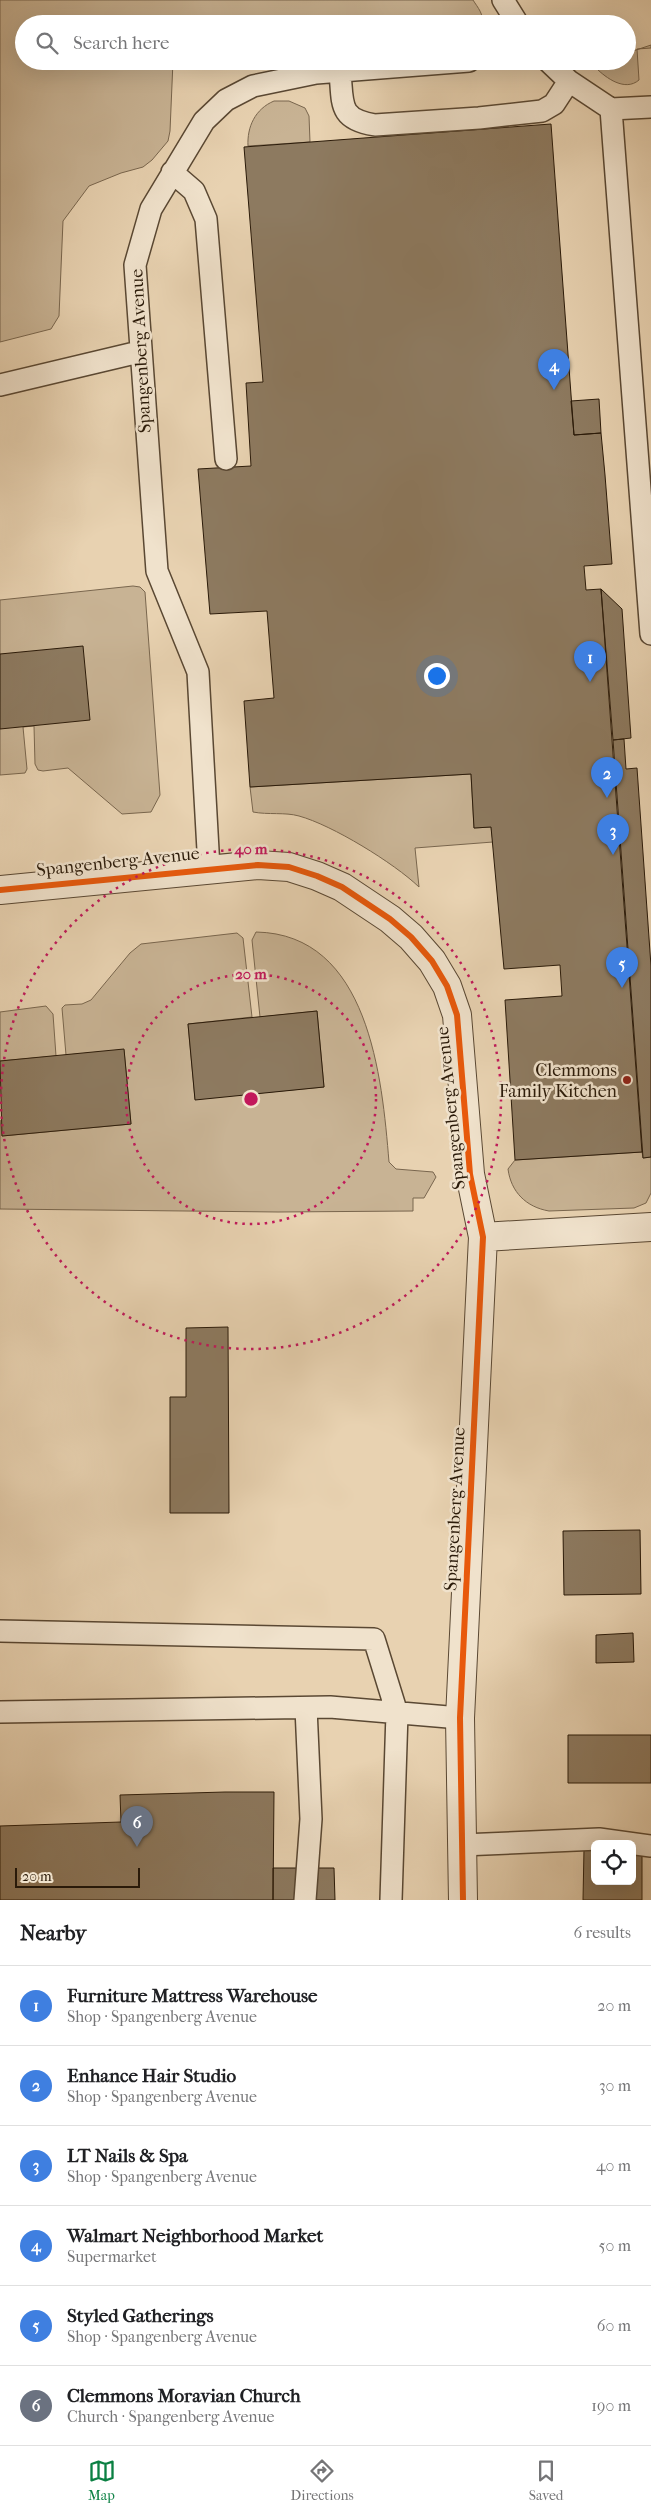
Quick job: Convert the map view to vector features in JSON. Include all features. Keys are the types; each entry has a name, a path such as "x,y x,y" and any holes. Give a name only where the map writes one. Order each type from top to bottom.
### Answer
{"street":[{"name":"Spangenberg Avenue","path":"0,890 210,868 258,865 288,868 317,876 342,887 390,919 412,937 432,961 447,986 457,1015 470,1174 483,1237 460,1718 463,1900"},
{"path":"483,1237 651,1227"}],"lane":[{"path":"503,0 512,15"},
{"name":"Spangenberg Avenue","path":"210,868 198,672 157,571 139,352 135,265 151,209 204,120 226,100 253,86 279,80 363,70"},
{"path":"557,70 569,81 611,109 651,107"},
{"path":"340,72 343,102 348,116 360,123 375,125 469,119 542,111 554,104 569,81"},
{"path":"611,109 651,634"},
{"path":"172,172 194,191 206,219 226,459"},
{"path":"0,385 139,352"},
{"path":"0,1631 374,1639 396,1713 391,1900"},
{"path":"0,1712 330,1707 460,1718"},
{"path":"305,1900 311,1819 306,1708"},
{"path":"462,1845 599,1839 651,1846"}],"shaded area":[{"path":"0,0 473,0 481,15 15,15 15,70 173,70 170,131 168,141 152,160 143,167 121,173 89,186 63,221 59,316 51,329 0,342"},
{"path":"651,45 651,48 640,49"},
{"path":"636,50 639,80 634,83 628,85 616,82 598,70 636,70"},
{"path":"274,101 289,101 305,108 309,116 310,142 248,146 249,132 253,119 267,104"},
{"path":"133,586 140,587 145,592 160,795 151,812 122,814 68,768 38,770 35,764 34,726 23,727 27,769 25,773 0,775 0,600"},
{"path":"471,774 474,828 491,827 493,842 415,848 419,887 379,856 345,836 313,821 294,815 253,812 250,787"},
{"path":"256,932 294,939 323,957 346,983 362,1016 374,1052 381,1090 389,1162 396,1169 433,1172 436,1177 424,1198 413,1198 413,1211 278,1212 0,1209 0,1120 2,1136 131,1124 124,1050 66,1055 62,1008 65,1005 82,1004 91,1000 130,953 141,944 237,933 243,938 252,1017 188,1024 195,1099 324,1087 317,1011 260,1017 252,940"},
{"path":"46,1006 53,1014 56,1056 0,1061 0,1012"},
{"path":"642,1152 643,1158 651,1157 651,1193 646,1203 634,1208 549,1211 541,1209 527,1202 516,1191 512,1185 508,1169 515,1160"}],"building":[{"path":"551,124 574,435 601,433 605,475 612,564 584,566 586,590 601,589 642,1152 515,1160 505,1000 562,996 560,965 504,969 491,827 474,828 471,774 250,787 244,701 274,698 267,611 210,614 198,469 251,466 246,383 263,382 244,147"},
{"path":"599,399 601,433 574,435 571,401"},
{"path":"601,589 622,609 631,738 613,740"},
{"path":"83,646 90,720 0,729 0,654"},
{"path":"624,739 626,769 637,768 651,966 651,1157 643,1158 613,740"},
{"path":"317,1011 324,1087 195,1100 188,1024"},
{"path":"124,1049 131,1124 2,1136 0,1061"},
{"path":"228,1327 229,1513 170,1513 170,1397 186,1397 186,1328"},
{"path":"640,1530 641,1594 564,1595 563,1531"},
{"path":"633,1633 634,1662 596,1663 596,1635"},
{"path":"568,1735 651,1735 651,1783 568,1783"},
{"path":"274,1792 273,1900 0,1900 0,1826 121,1822 120,1795"},
{"path":"584,1849 591,1849 591,1885 636,1885 636,1849 642,1850 642,1900 583,1900"},
{"path":"273,1868 334,1868 335,1900 273,1900"}],"cycle path":[{"path":"0,890 258,865 289,867 342,887 390,919 411,937 432,961 447,986 457,1015 470,1174 483,1237 460,1718 463,1900"}],"place":[{"name":"Walmart Neighborhood Market","path":"554,390"},
{"name":"Furniture Mattress Warehouse","path":"590,682"},
{"name":"Enhance Hair Studio","path":"607,798"},
{"name":"LT Nails & Spa","path":"613,855"},
{"name":"Styled Gatherings","path":"622,988"},
{"name":"Clemmons Family Kitchen","path":"627,1080"},
{"name":"Clemmons Moravian Church","path":"137,1847"}]}
